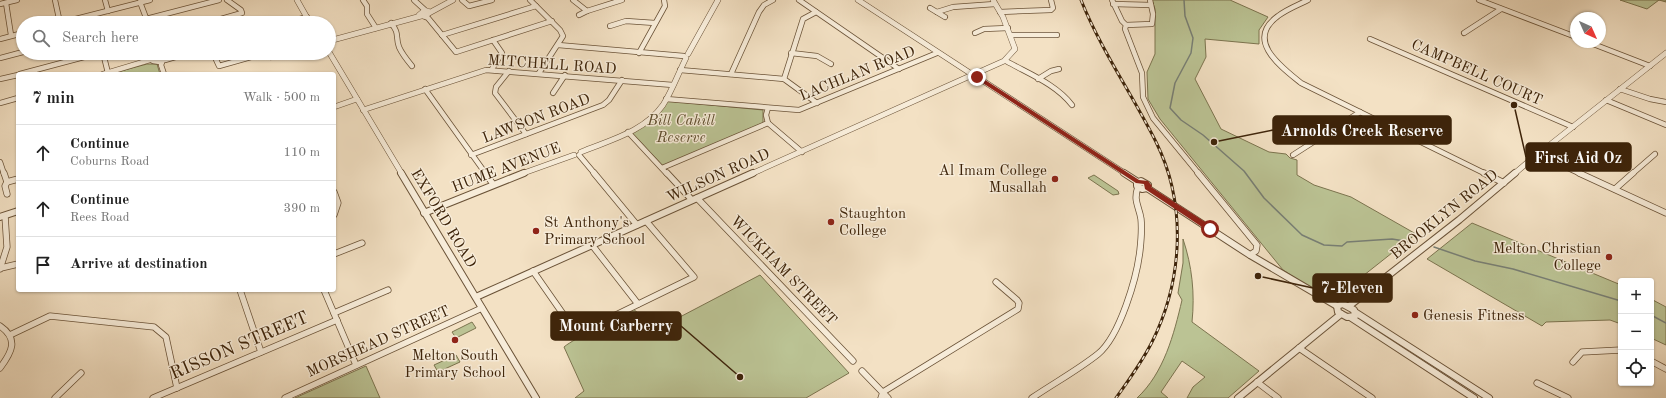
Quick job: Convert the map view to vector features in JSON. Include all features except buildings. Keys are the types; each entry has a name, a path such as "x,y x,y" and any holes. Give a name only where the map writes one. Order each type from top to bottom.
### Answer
{"street":[{"path":"0,4 17,0"},
{"path":"55,0 58,16"},
{"path":"105,0 108,11"},
{"path":"88,16 150,0"},
{"path":"164,16 219,0"},
{"path":"227,0 241,10 242,13 232,16"},
{"path":"297,0 306,16"},
{"path":"363,0 367,6 367,14 376,28"},
{"path":"414,0 421,13"},
{"path":"336,39 421,13 428,13 453,0"},
{"path":"462,0 469,6 492,0"},
{"path":"530,0 562,33 562,39 558,46 539,73"},
{"path":"574,0 587,11"},
{"path":"579,14 621,0"},
{"path":"639,53 665,6 664,0"},
{"name":"HUME AVENUE","path":"424,212 493,184 578,154 628,132 653,117 666,99 686,56 718,0"},
{"path":"731,74 759,12 764,5 773,0"},
{"path":"799,0 898,69"},
{"path":"858,0 970,74 977,75 1138,185"},
{"path":"1000,12 1051,10 1053,8 1051,0"},
{"path":"1126,25 1152,24 1150,0"},
{"path":"1308,0 1277,16 1268,25 1264,36 1267,50 1277,63 1301,82 1504,183"},
{"path":"1479,0 1570,35"},
{"path":"140,2 145,16"},
{"path":"937,12 953,7 994,2 1008,28 1015,49 1006,61 977,75"},
{"path":"1151,5 1113,2 1122,21 1126,25 1125,29 1142,75 1143,97 1153,118 1257,245 1256,250 1250,255"},
{"path":"6,3 11,35"},
{"path":"442,35 536,6"},
{"path":"930,8 945,17"},
{"path":"1464,33 1501,8"},
{"path":"784,79 803,19 816,12"},
{"path":"421,13 428,13"},
{"path":"428,13 442,35 456,52 552,22"},
{"path":"610,26 626,21 655,23"},
{"path":"391,23 398,32 396,41 398,46 412,66"},
{"path":"974,33 984,29 1008,28"},
{"path":"0,39 16,34"},
{"path":"1011,35 1057,35"},
{"name":"CAMPBELL COURT","path":"1370,39 1573,128"},
{"path":"492,69 502,53 493,40"},
{"path":"558,46 686,56"},
{"path":"1604,48 1650,66"},
{"path":"791,53 817,56 831,64"},
{"name":"LACHLAN ROAD","path":"666,99 799,110 938,53"},
{"path":"1666,53 1606,100 1543,155 1666,213"},
{"path":"0,58 16,54"},
{"path":"27,72 72,60"},
{"path":"104,60 105,72"},
{"path":"109,72 152,60"},
{"path":"160,60 163,72"},
{"path":"216,60 219,66 240,60"},
{"name":"EXFORD ROAD","path":"334,60 536,398"},
{"path":"1006,61 1038,78 1069,100 1072,105"},
{"name":"MITCHELL ROAD","path":"363,110 477,71 492,69 673,85"},
{"path":"1038,78 1050,71 1058,69"},
{"path":"680,70 784,79 817,103"},
{"path":"509,71 496,87 495,93 526,134"},
{"name":"WILSON ROAD","path":"476,297 802,152 970,74"},
{"path":"0,79 16,75"},
{"path":"553,92 565,75"},
{"name":"LAWSON ROAD","path":"471,155 603,105 609,100 622,80"},
{"path":"1622,88 1666,101"},
{"path":"425,89 493,184"},
{"path":"0,103 16,99"},
{"path":"336,106 357,100"},
{"path":"1606,100 1666,125"},
{"path":"768,108 766,115 768,123 802,152"},
{"path":"1293,155 1360,112"},
{"path":"662,168 768,123"},
{"name":"WICKHAM STREET","path":"628,132 853,361"},
{"name":"BROOKLYN ROAD","path":"1349,306 1504,183 1535,156 1531,153 1531,151 1543,155"},
{"path":"578,154 636,225"},
{"path":"1615,189 1655,154"},
{"path":"0,162 7,182 5,186 7,194"},
{"path":"7,182 16,180"},
{"path":"1138,185 1145,182 1149,186 1147,188 1250,255 1337,306 1341,304 1349,306 1352,315 1474,398"},
{"path":"1032,398 1099,353 1110,340 1128,300 1140,250 1140,220 1135,196 1138,185"},
{"path":"336,196 339,201 336,211"},
{"path":"0,268 7,247 2,216 16,212"},
{"path":"533,271 577,334 694,277 646,221"},
{"path":"336,253 362,243"},
{"path":"592,245 638,304"},
{"path":"0,268 16,264"},
{"path":"882,395 1018,309 1019,303 1017,300 996,282"},
{"path":"334,313 388,290"},
{"path":"241,292 261,352"},
{"path":"325,292 356,366"},
{"path":"1337,306 1337,310 1340,314"},
{"name":"MORSHEAD STREET","path":"285,398 482,308"},
{"path":"1238,398 1340,314 1352,315 1489,398"},
{"path":"10,335 50,316 154,327 166,337 177,388"},
{"name":"RISSON STREET","path":"152,398 337,320"},
{"path":"0,326 10,335 11,349 8,358 0,368"},
{"path":"1299,348 1372,398"},
{"path":"1573,362 1582,352 1618,350"},
{"path":"1654,363 1666,369"},
{"path":"862,371 882,395 888,398"},
{"path":"55,398 81,374"},
{"path":"1257,382 1278,398"},
{"path":"1537,383 1568,398"}],"green space":[{"path":"1152,0 1230,0 1268,17 1259,30 1259,44 1205,39 1206,57 1195,79 1221,129 1269,152 1286,154 1290,158 1297,160 1297,175 1314,185 1351,197 1416,234 1335,298 1317,292 1283,270 1160,119 1148,99 1147,72 1155,54 1155,9"},
{"path":"1620,0 1659,0 1647,9"},
{"path":"147,64 157,64 159,72 117,72"},
{"name":"Bill Cahill Reserve","path":"668,101 763,110 763,123 663,166 632,133 656,117"},
{"path":"1094,175 1118,191 1119,194 1113,195 1088,178"},
{"path":"1472,223 1618,284 1618,323 1610,320 1546,322 1542,326 1427,259"},
{"path":"1183,239 1189,259 1192,280 1192,322 1259,371 1228,398 1187,398 1193,387 1205,377 1182,361 1161,392 1168,398 1137,398 1154,377 1161,365 1167,352 1175,326 1182,300 1178,293 1183,263"},
{"path":"760,275 849,373 806,398 575,398 584,391 564,347 584,332 632,308 657,329"},
{"path":"1654,301 1666,307 1666,345 1654,339"},
{"path":"472,322 476,328 456,338 452,332"},
{"path":"456,355 460,362 438,372 434,365"},
{"path":"366,366 380,398 295,398"}],"waterway":[{"path":"1184,0 1185,16 1193,38 1191,53 1175,83 1170,108 1181,120 1203,135 1244,171 1264,198 1302,235 1324,245 1342,246 1347,242 1392,239 1417,243"},
{"path":"1434,247 1475,261 1513,269 1618,300"},
{"path":"1654,317 1666,323"}],"railway":[{"path":"1081,0 1098,37 1156,142 1166,166 1173,191 1177,216 1175,268 1170,293 1162,318 1144,357 1116,398"}],"place":[{"name":"First Aid Oz","path":"1514,105"},
{"name":"Arnolds Creek Reserve","path":"1214,142"},
{"name":"Al Imam College Musallah","path":"1055,179"},
{"name":"Staughton College","path":"831,222"},
{"name":"St Anthony's Primary School","path":"536,231"},
{"name":"Melton Christian College","path":"1609,257"},
{"name":"7-Eleven","path":"1258,276"},
{"name":"Genesis Fitness","path":"1415,315"},
{"name":"Melton South Primary School","path":"455,340"},
{"name":"Mount Carberry","path":"740,377"}],"route":[{"path":"977,77 1138,182 1145,182 1149,186 1147,188 1210,229"}]}
